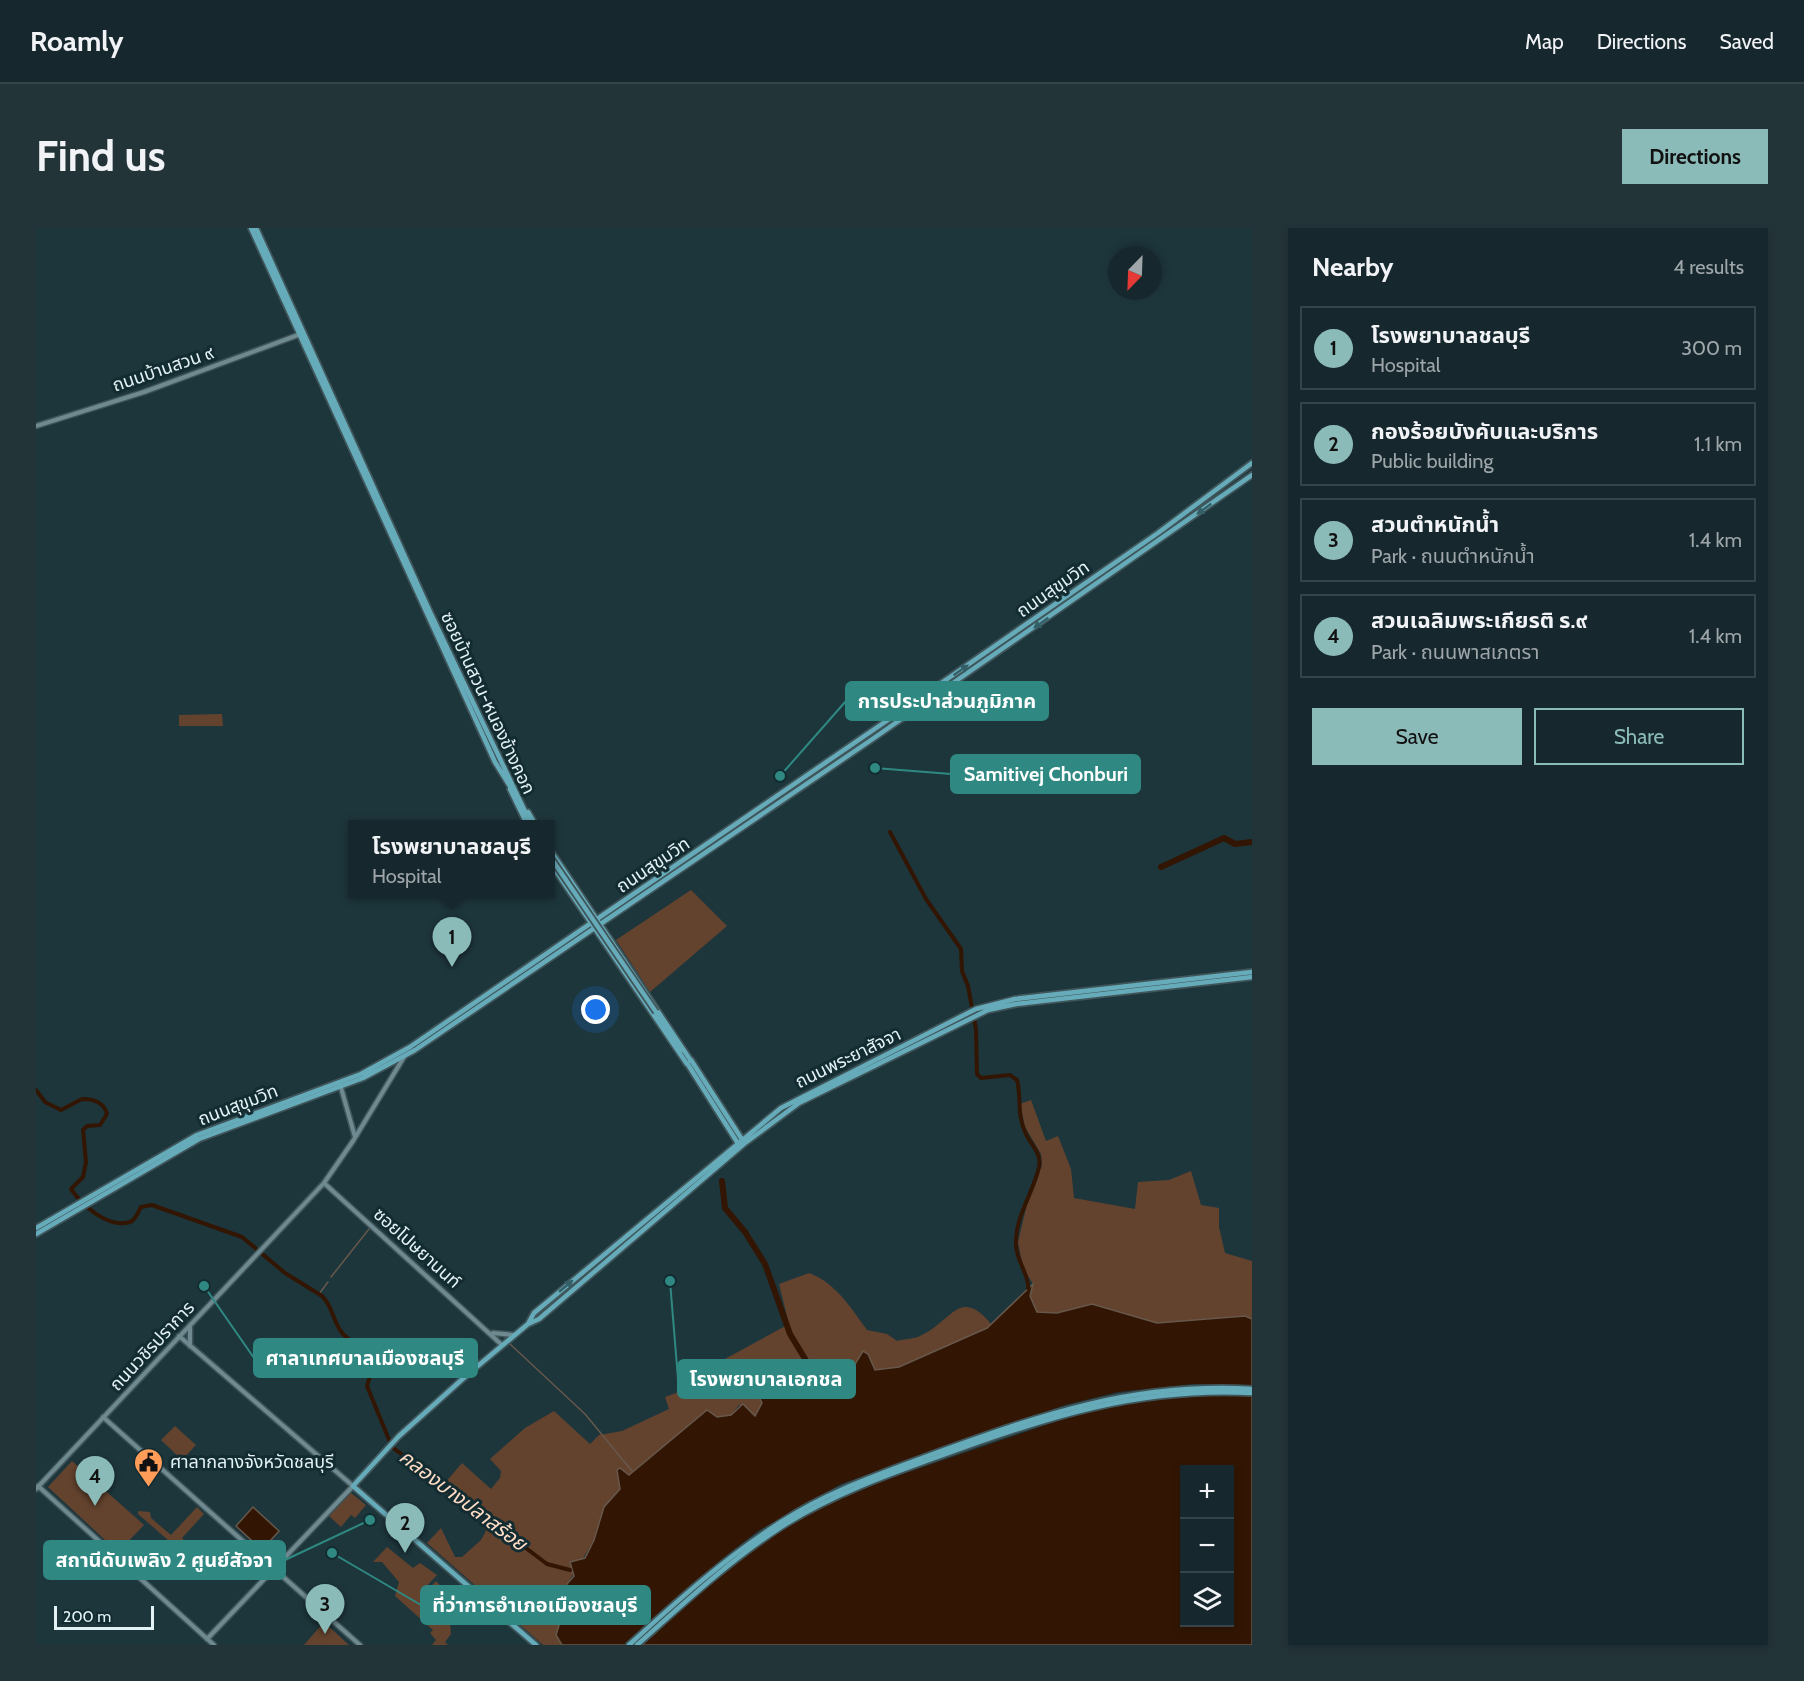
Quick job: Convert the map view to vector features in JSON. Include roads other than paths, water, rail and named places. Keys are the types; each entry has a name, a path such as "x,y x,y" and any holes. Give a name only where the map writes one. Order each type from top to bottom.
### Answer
{"main road":[{"name":"ซอยบ้านสวน-หนองข้างคอก","path":"251,228 376,505 529,820"},
{"name":"ซอยบ้านสวน-หนองข้างคอก","path":"256,228 507,779"},
{"path":"298,335 305,333"},
{"name":"ถนนสุขุมวิท","path":"36,1228 90,1199 197,1135 340,1085 405,1056 1014,633 1252,463"},
{"name":"ถนนสุขุมวิท","path":"599,921 1018,639 1252,475"},
{"path":"376,505 382,503"},
{"path":"1014,633 1018,639"},
{"path":"507,779 528,820"},
{"path":"555,857 576,891 599,921 741,1143"},
{"path":"555,864 689,1062"},
{"path":"555,871 689,1062"},
{"path":"570,895 576,891"},
{"name":"ถนนสุขุมวิท","path":"340,1085 410,1047 592,926"},
{"name":"ถนนพระยาสัจจา","path":"353,1486 393,1442 502,1345 528,1324 539,1319 741,1143 799,1103 968,1016 1015,999 1252,972"},
{"name":"ถนนพระยาสัจจา","path":"977,1012 1016,1004 1252,977"},
{"name":"ถนนพระยาสัจจา","path":"528,1324 534,1313 644,1221 687,1189"},
{"name":"ถนนสุขุมวิท","path":"36,1234 81,1204"},
{"path":"644,1221 647,1227"},
{"path":"608,1251 611,1258"},
{"path":"534,1313 539,1319"},
{"path":"629,1645 751,1542 806,1507 860,1481 985,1435 1091,1402 1156,1391 1252,1391"},
{"path":"637,1645 759,1542 808,1511 861,1485 987,1439 1091,1406 1126,1399 1187,1393 1252,1391"},
{"path":"353,1486 536,1645"}],"street":[{"name":"ถนนบ้านสวน ๙","path":"36,426 144,392 298,335"},
{"name":"ถนนวชิรปราการ","path":"37,1486 324,1184 405,1056"},
{"path":"340,1085 355,1138"},
{"name":"ซอยโปษยานนท์","path":"324,1184 492,1333 502,1345"},
{"path":"188,1344 190,1324"},
{"path":"492,1333 514,1335"},
{"path":"179,1336 353,1486"},
{"path":"169,1347 177,1342 188,1344"},
{"path":"103,1417 360,1645"},
{"path":"37,1486 214,1645"},
{"name":"ถนนพระยาสัจจา","path":"207,1639 353,1486"}],"waterway":[{"path":"890,832 926,899 961,949 962,971 968,986 976,1029 977,1074 981,1078 1010,1075 1017,1080 1023,1127 1038,1153 1040,1162 1016,1234 1018,1256 1028,1288"},
{"path":"1161,867 1224,838 1235,844 1252,842"},
{"name":"คลองบางปลาสร้อย","path":"36,1090 45,1102 61,1110 82,1099 97,1102 106,1110 107,1114 100,1125 87,1126 83,1130 86,1162 83,1177 71,1189 82,1202 96,1214 113,1222 130,1222 141,1207 152,1205 242,1237 285,1273 322,1296 343,1334 364,1350 374,1363 367,1386 392,1447 547,1564 570,1570"},
{"path":"722,1181 725,1208 745,1232 765,1264 790,1334 816,1377"},
{"path":"331,1277 369,1229"},
{"path":"319,1294 328,1282"},
{"path":"510,1344 585,1414 632,1471"}],"place":[{"name":"Samitivej Chonburi","path":"875,768"},
{"name":"การประปาส่วนภูมิภาค","path":"780,776"},
{"name":"โรงพยาบาลชลบุรี","path":"452,967"},
{"name":"โรงพยาบาลเอกชล","path":"670,1281"},
{"name":"ศาลาเทศบาลเมืองชลบุรี","path":"204,1286"},
{"name":"ศาลากลางจังหวัดชลบุรี","path":"149,1488"},
{"name":"สวนเฉลิมพระเกียรติ ร.๙","path":"95,1506"},
{"name":"สถานีดับเพลิง 2 ศูนย์สัจจา","path":"370,1520"},
{"name":"ที่ว่าการอำเภอเมืองชลบุรี","path":"332,1553"},
{"name":"กองร้อยบังคับและบริการ","path":"405,1553"},
{"name":"สวนตำหนักน้ำ","path":"325,1634"}]}
